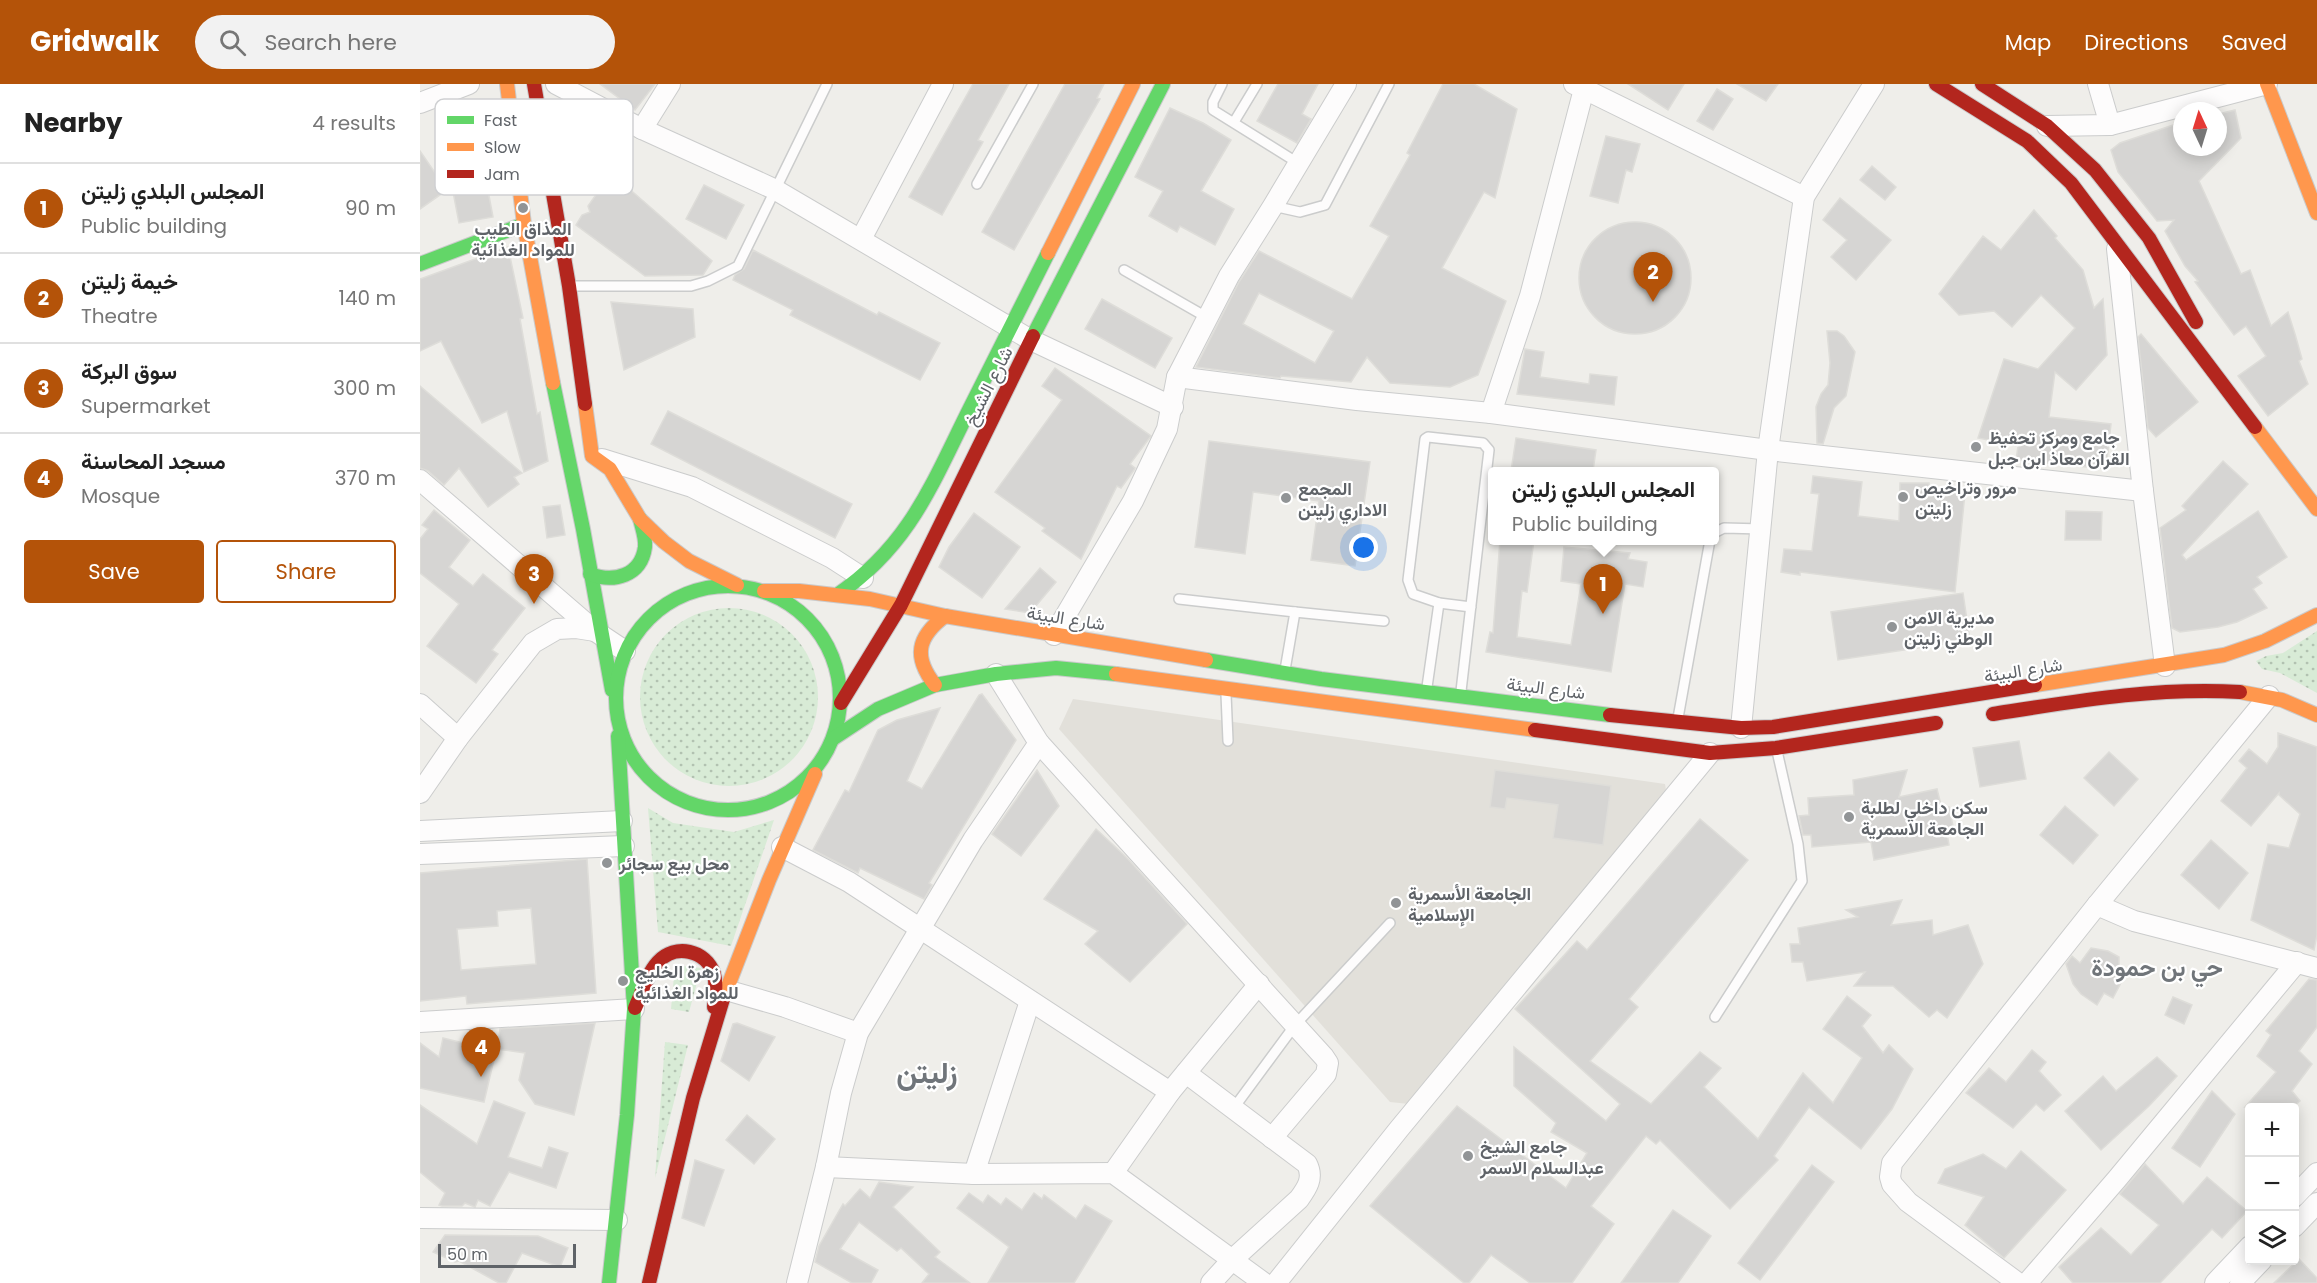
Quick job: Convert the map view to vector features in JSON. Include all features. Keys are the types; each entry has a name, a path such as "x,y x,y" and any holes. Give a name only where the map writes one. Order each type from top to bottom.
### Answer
{"main road":[{"path":"507,84 509,99"},
{"path":"534,84 537,99"},
{"name":"شارع الشيخ","path":"837,595 863,578 896,544 917,514 1132,84"},
{"name":"شارع الشيخ","path":"841,703 901,605 1031,340 1163,84"},
{"path":"1936,84 2027,141 2071,183 2317,509"},
{"path":"1982,84 2047,126 2095,170 2149,238 2247,406 2294,456"},
{"path":"2267,84 2317,213"},
{"path":"2295,118 2317,187"},
{"path":"520,195 558,412 583,529 598,633 615,703"},
{"path":"553,195 569,286 592,456 610,469 640,519 664,542 689,561 737,585 764,591 796,608 822,634 837,667 841,703 834,738 782,847 726,990 696,1089 649,1283"},
{"path":"420,264 524,224"},
{"path":"590,574 610,580 623,577 635,570 642,559 645,545 640,519"},
{"path":"609,1283 627,1114 634,1009 615,703 617,676 625,651 644,622 671,601 703,588 737,585"},
{"name":"شارع البيئة","path":"764,591 799,591 901,605 945,616 1321,679 1677,723 1741,728 1773,727 2224,655 2265,641 2317,615"},
{"path":"935,685 927,676 920,654 927,631 945,616"},
{"path":"834,738 878,709 935,685 996,674 1056,668 1318,700 1710,753 1776,748 1953,720"},
{"path":"1318,700 1321,679"},
{"path":"1976,716 2150,692 2233,691 2269,696 2317,715"},
{"path":"616,718 625,744 639,768 652,781 683,801 709,809 737,810 768,803 796,788 819,766"},
{"path":"634,1009 657,963 664,956 674,951 685,950 696,953 705,958 715,976 713,1034"}],"street":[{"path":"420,103 469,84"},
{"path":"556,84 585,99"},
{"path":"642,129 669,84"},
{"path":"861,239 943,84"},
{"path":"1054,635 1133,501 1167,429 1177,377 1229,276 1346,84"},
{"path":"1741,728 1768,450 1804,197 1874,84"},
{"path":"2098,84 2110,124"},
{"path":"2047,126 2110,124 2267,84"},
{"path":"1491,413 1530,296 1580,86 1804,197"},
{"path":"633,124 774,189 1031,340 1173,407"},
{"path":"2117,242 2143,491 2165,666"},
{"path":"1177,377 1357,400 1491,413 1768,450 2143,491"},
{"path":"592,456 692,487 832,558 863,578"},
{"path":"420,480 598,633 625,651"},
{"path":"420,793 458,738 533,643 557,629 576,627 598,633"},
{"path":"996,674 1039,743 1324,1057 1328,1069 1272,1138"},
{"path":"2018,1283 1908,1202 1892,1185 1890,1170 1892,1163 2097,905 2269,696"},
{"path":"420,704 458,738"},
{"path":"796,1283 826,1167 841,1093 858,1033 973,840 1039,743"},
{"path":"1276,1283 1570,920 1710,753"},
{"path":"420,831 622,821"},
{"path":"420,854 624,846"},
{"path":"782,847 849,882 1170,1092"},
{"path":"2097,905 2134,921 2179,934 2317,968"},
{"path":"2027,1283 2297,962"},
{"path":"1113,1173 1170,1092 1259,984"},
{"path":"726,990 785,1007 858,1033"},
{"path":"974,1174 1030,1001"},
{"path":"420,1022 634,1009"},
{"path":"1186,1073 1307,1164 1311,1179 1299,1199 1233,1258 1211,1283"},
{"path":"826,1167 974,1174 1113,1173 1233,1258 1264,1283"},
{"path":"2299,1193 2316,1176"},
{"path":"2299,1223 2317,1203"},
{"path":"420,1218 617,1220"},
{"path":"2215,1283 2245,1251"},
{"path":"2240,1283 2257,1265"}],"lane":[{"path":"569,286 691,286 708,281 738,266 827,84"},
{"path":"977,184 1033,84"},
{"path":"1222,84 1212,107 1213,110 1298,163"},
{"path":"1234,122 1257,84"},
{"path":"1273,206 1300,212 1325,205 1389,84"},
{"path":"1124,270 1208,318"},
{"path":"1461,695 1489,450 1483,443 1433,436 1425,439 1408,580 1413,594 1439,603 1471,607"},
{"path":"1719,530 1724,528 1762,529"},
{"path":"1677,723 1709,545"},
{"path":"1179,599 1384,621"},
{"path":"1426,691 1439,603"},
{"path":"1284,672 1295,612"},
{"path":"1225,688 1228,741"},
{"path":"1715,1017 1802,880 1798,844 1776,748"},
{"path":"1233,1109 1295,1024 1390,922"}],"shaded area":[{"name":"الجامعة الأسمرية الإسلامية","path":"1073,699 1665,784 1667,797 1409,1104 1390,1102 1059,729"}],"green space":[{"path":"729,608 763,615 792,634 811,663 818,697 811,731 792,760 763,779 729,786 695,779 666,760 647,731 640,697 647,663 666,634 695,615"},
{"path":"2317,631 2317,693 2280,673 2262,669 2256,661 2266,656 2283,653"},
{"path":"648,808 673,823 734,832 774,820 731,946 658,932"},
{"path":"675,965 701,968 689,1012 671,1009"},
{"path":"665,1042 688,1045 655,1178"}],"building":[{"path":"600,84 655,84 635,110 633,99 620,99"},
{"path":"973,84 1009,84 978,140 983,142 942,215 909,197"},
{"path":"1065,84 1104,84 1097,98 1100,99 1014,250 982,232"},
{"path":"1278,84 1318,84 1302,114 1311,119 1297,143 1257,121"},
{"path":"1443,84 1474,84 1517,109 1495,198 1484,192 1442,268 1506,301 1478,375 1450,387 1390,383 1367,357 1351,382 1281,376 1280,378 1196,367 1239,282 1259,251 1352,299 1389,236 1370,226 1410,155 1407,153","holes":["1259,293 1334,331 1315,363 1243,324"]},
{"path":"1628,84 1684,84 1668,110"},
{"path":"1737,84 1778,84 1766,101"},
{"path":"1717,89 1733,99 1713,130 1697,121"},
{"path":"1170,108 1203,123 1231,140 1201,191 1234,209 1215,245 1180,226 1177,232 1149,216 1163,191 1135,177"},
{"path":"2235,110 2241,138 2227,152 2227,112"},
{"path":"2173,125 2173,156 2223,156 2199,181 2241,274 2250,270 2271,326 2288,312 2302,359 2299,361 2308,384 2268,416 2238,376 2266,356 2246,326 2234,335 2195,282 2198,281 2185,266 2165,231 2174,220 2157,221 2118,172 2111,150 2120,143"},
{"path":"1606,136 1640,144 1632,172 1626,170 1618,203 1590,196"},
{"path":"420,151 435,173 435,195 440,195 420,209"},
{"path":"1872,166 1896,187 1885,200 1860,180"},
{"path":"704,185 744,205 726,239 686,219"},
{"path":"633,192 712,261 703,275 645,276 576,225 582,215 590,212 588,206 596,195 633,195"},
{"path":"454,195 489,195 493,217 459,223"},
{"path":"1840,198 1891,240 1856,280 1831,257 1847,240 1823,220"},
{"path":"2034,210 2083,270 2094,308 2103,299 2107,355 2076,390 2055,372 2049,417 2111,424 2106,469 2016,460 2018,446 1978,438 2004,359 2038,369 2075,328 2041,295 2012,327 1994,311 1959,315 1939,294 1983,236 2001,250"},
{"path":"1635,222 1656,226 1675,238 1687,257 1691,278 1687,299 1675,318 1656,330 1635,334 1614,330 1595,318 1583,299 1579,278 1583,257 1595,238 1614,226"},
{"path":"508,247 523,318 520,319 537,414 540,412 548,461 524,472 507,411 482,423 441,341 420,351 420,279"},
{"path":"753,250 877,315 879,312 940,343 920,380 790,315 793,310 733,280 735,275 744,269"},
{"path":"1102,299 1172,338 1155,368 1085,329"},
{"path":"611,302 693,309 695,337 624,370"},
{"path":"1827,331 1837,331 1844,336 1855,352 1846,396 1834,408 1823,444 1817,443 1816,407 1821,394 1828,385 1830,363"},
{"path":"2141,334 2198,402 2156,437 2148,428 2138,337"},
{"path":"1525,349 1544,352 1540,377 1589,384 1590,374 1617,377 1614,405 1517,394"},
{"path":"1055,368 1151,436 1130,464 1135,468 1134,470 1121,488 1117,486 1081,559 1042,531 1045,528 995,492 1062,400 1042,386"},
{"path":"420,386 522,473 514,477 519,484 488,507 459,468 444,485 428,471 420,468"},
{"path":"668,411 852,504 835,538 651,444"},
{"path":"1516,438 1596,450 1594,467 1512,467"},
{"path":"1209,441 1370,462 1355,566 1311,560 1319,501 1253,492 1245,554 1195,547"},
{"path":"2223,461 2248,484 2182,555 2186,560 2258,511 2287,557 2257,577 2262,583 2253,589 2267,608 2237,622 2180,632 2172,628 2160,528 2186,510 2182,506"},
{"path":"1813,476 1862,482 1858,516 1899,521 1900,483 1929,483 1929,489 1965,493 1955,592 1800,572 1800,575 1781,572 1784,549 1812,551 1819,494 1811,493"},
{"path":"560,505 565,535 547,538 543,507"},
{"path":"434,510 470,540 449,567 473,586 483,574 525,608 492,650 498,654 476,683 427,646 459,604 420,573 420,539 428,529 422,525"},
{"path":"2066,511 2102,512 2101,540 2065,540"},
{"path":"974,513 1020,547 982,598 939,567 949,547"},
{"path":"1500,545 1533,545 1527,592 1522,591 1517,637 1571,645 1581,584 1561,581 1564,547 1630,553 1628,559 1647,562 1643,587 1625,584 1611,672 1486,652 1490,632 1493,633"},
{"path":"1040,568 1056,582 1030,613 1005,609"},
{"path":"1963,593 1970,640 1838,660 1831,612"},
{"path":"982,694 1016,740 929,883 932,885 924,899 860,868 858,873 813,850 845,790 849,792 878,730 897,720 940,708 907,781 922,789 979,695"},
{"path":"2278,733 2317,747 2317,935 2314,950 2251,920 2268,844 2289,848 2300,814 2279,793 2251,826 2221,801 2247,768 2239,761 2249,749 2267,764 2278,747"},
{"path":"2019,741 2026,779 1980,787 1973,748"},
{"path":"2109,752 2138,779 2114,806 2084,778"},
{"path":"1037,770 1059,806 1021,856 992,834"},
{"path":"1495,770 1611,786 1603,845 1553,838 1558,805 1507,798 1505,809 1490,807"},
{"path":"1907,770 1899,797 1937,789 1942,809 1949,807 1953,826 1946,828 1949,845 1874,860 1871,842 1812,847 1811,835 1803,835 1799,816 1809,815 1808,798 1854,795 1853,780"},
{"path":"2065,806 2098,835 2073,864 2040,835"},
{"path":"1700,819 1748,860 1629,999 1638,1007 1590,1061 1651,1104 1700,1052 1721,1068 1704,1087 1758,1139 1803,1073 1833,1103 1862,1058 1823,1029 1847,996 1871,1015 1862,1026 1883,1053 1889,1045 1913,1069 1892,1109 1861,1149 1809,1107 1774,1156 1778,1160 1730,1209 1660,1140 1656,1144 1646,1136 1591,1206 1614,1224 1572,1283 1530,1283 1491,1255 1469,1283 1464,1283 1370,1206 1457,1106 1566,1188 1587,1153 1551,1132 1556,1123 1514,1086 1514,1047 1606,1121 1620,1104 1515,1009 1577,941 1587,950"},
{"path":"1096,829 1126,857 1187,924 1130,982 1085,944 1098,931 1044,899"},
{"path":"2211,840 2248,873 2219,909 2181,875"},
{"path":"587,859 596,993 467,1004 466,996 420,1001 420,873","holes":["531,908 536,964 461,970 457,929 498,926 497,911"]},
{"path":"1902,900 1891,925 1932,920 1933,935 1968,925 1983,964 1947,1018 1937,1010 1929,1017 1893,986 1854,986 1865,972 1807,981 1803,962 1792,962 1790,944 1800,944 1798,928 1858,917 1846,910"},
{"path":"2091,948 2108,951 2119,957 2119,968 2124,977 2113,998 2104,993 2097,1005 2081,994 2073,984 2066,964 2072,956 2080,963"},
{"path":"2309,979 2317,980 2317,1027 2299,1051 2312,1064 2292,1091 2300,1101 2298,1103 2249,1103 2276,1072 2257,1056 2271,1035 2266,1031"},
{"path":"2173,997 2192,1005 2184,1024 2165,1015"},
{"path":"595,1023 574,1115 535,1104 519,1080 525,1053 497,1049 500,1029"},
{"path":"737,1023 775,1037 749,1081 721,1061 733,1024"},
{"path":"443,1038 496,1051 484,1102 420,1088 420,1043 439,1057"},
{"path":"2032,1050 2046,1062 2039,1071 2061,1095 2044,1111 2036,1104 2013,1128 1966,1093 1989,1068 2006,1082"},
{"path":"2157,1057 2177,1076 2149,1106 2101,1150 2065,1111 2103,1076 2116,1091"},
{"path":"2212,1091 2235,1114 2200,1167 2172,1148"},
{"path":"494,1101 525,1113 508,1157 542,1168 549,1147 568,1153 556,1188 509,1172 490,1206 478,1200 475,1207 465,1203 462,1206 439,1205 445,1193 420,1172 420,1105 477,1144"},
{"path":"747,1115 775,1139 754,1164 726,1140"},
{"path":"2021,1151 2066,1190 2004,1258 1965,1225 1984,1197 1938,1183 1945,1169 1983,1154 2006,1169"},
{"path":"695,1160 724,1170 704,1226 682,1218"},
{"path":"2145,1164 2183,1204 2207,1177 2245,1209 2245,1213 2222,1238 2212,1229 2160,1283 2073,1283 2059,1267 2101,1228 2131,1255 2159,1225 2120,1194"},
{"path":"1812,1165 1834,1182 1760,1280 1738,1263"},
{"path":"879,1182 913,1187 893,1207 940,1252 935,1257 970,1283 922,1283 929,1274 901,1248 897,1251 859,1222 840,1249 878,1270 871,1283 852,1283 815,1262 819,1246 843,1204 845,1206 860,1189 870,1198"},
{"path":"969,1193 983,1203 988,1195 1001,1205 1006,1198 1022,1210 1034,1193 1042,1199 1044,1195 1076,1219 1085,1205 1112,1221 1074,1283 988,1283 1009,1247 957,1208"},
{"path":"1673,1210 1711,1236 1678,1283 1621,1283"},
{"path":"445,1235 538,1236 568,1248 560,1267 522,1253 506,1283 499,1283 459,1261 455,1262 433,1252"},
{"path":"2299,1259 2317,1278 2317,1283 2274,1283 2293,1265 2299,1265"}],"traffic: fast":[{"path":"1033,336 1163,84"},
{"path":"420,264 524,224"},
{"path":"837,595 862,576 883,555 917,511 1048,253"},
{"path":"553,383 583,529 612,690"},
{"path":"590,574 599,577 617,577 625,575 638,565 645,547 640,519"},
{"path":"717,586 739,586 771,594 781,599 799,611 815,627 832,655 838,676 840,698 838,720 832,741 815,769 799,785 771,802 739,810 717,810 685,802 675,797 657,785 641,769 624,741 616,709 616,687 624,655 629,645 641,627 657,611 685,594 717,586"},
{"path":"1206,660 1321,679 1610,715"},
{"path":"834,738 878,709 935,685 996,674 1056,668 1116,674"},
{"path":"609,1283 627,1115 634,1009 618,736"}],"traffic: slow":[{"path":"507,84 509,99"},
{"path":"1048,253 1133,84"},
{"path":"2267,84 2317,213"},
{"path":"520,195 553,383"},
{"path":"585,404 592,456 610,469 640,519 664,542 689,561 737,585"},
{"path":"2255,427 2317,509"},
{"path":"764,591 799,591 870,599 945,616 1206,660"},
{"path":"2035,685 2224,655 2265,641 2317,615"},
{"path":"935,685 923,665 921,648 929,632 945,616"},
{"path":"1116,674 1535,730"},
{"path":"2240,692 2282,700 2317,715"},
{"path":"723,999 769,880 815,774"}],"traffic: jam":[{"path":"534,84 537,99"},
{"path":"1936,84 2027,141 2071,183 2255,427"},
{"path":"1982,84 2047,126 2095,170 2149,238 2196,322"},
{"path":"553,195 569,286 585,404"},
{"path":"841,703 901,605 1033,336"},
{"path":"1610,715 1741,728 1773,727 2035,685"},
{"path":"1993,714 2147,693 2240,692"},
{"path":"1535,730 1710,753 1776,748 1936,723"},
{"path":"635,1008 658,962 673,952 681,951 697,955 710,966 714,974 716,991 714,1007"},
{"path":"649,1283 693,1098 723,999"}],"place":[{"name":"المذاق الطيب للمواد الغذائية","path":"523,208"},
{"name":"خيمة زليتن","path":"1653,302"},
{"name":"جامع ومركز تحفيظ القرآن معاذ ابن جبل","path":"1976,447"},
{"name":"مرور وتراخيص زليتن","path":"1903,497"},
{"name":"المجمع الاداري زليتن","path":"1286,498"},
{"name":"سوق البركة","path":"534,604"},
{"name":"المجلس البلدي زليتن","path":"1603,614"},
{"name":"مديرية الامن الوطني زليتن","path":"1892,627"},
{"name":"سكن داخلي لطلبة الجامعة اﻻسمرية","path":"1849,817"},
{"name":"محل بيع سجائر","path":"607,863"},
{"name":"الجامعة الأسمرية الإسلامية","path":"1396,903"},
{"name":"زهرة الخليج للمواد الغذائية","path":"623,981"},
{"name":"مسجد المحاسنة","path":"481,1077"},
{"name":"جامع الشيخ عبدالسلام الاسمر","path":"1468,1156"}],"district":[{"name":"حي بن حمودة","path":"2157,967"},
{"name":"زليتن","path":"927,1072"}]}
